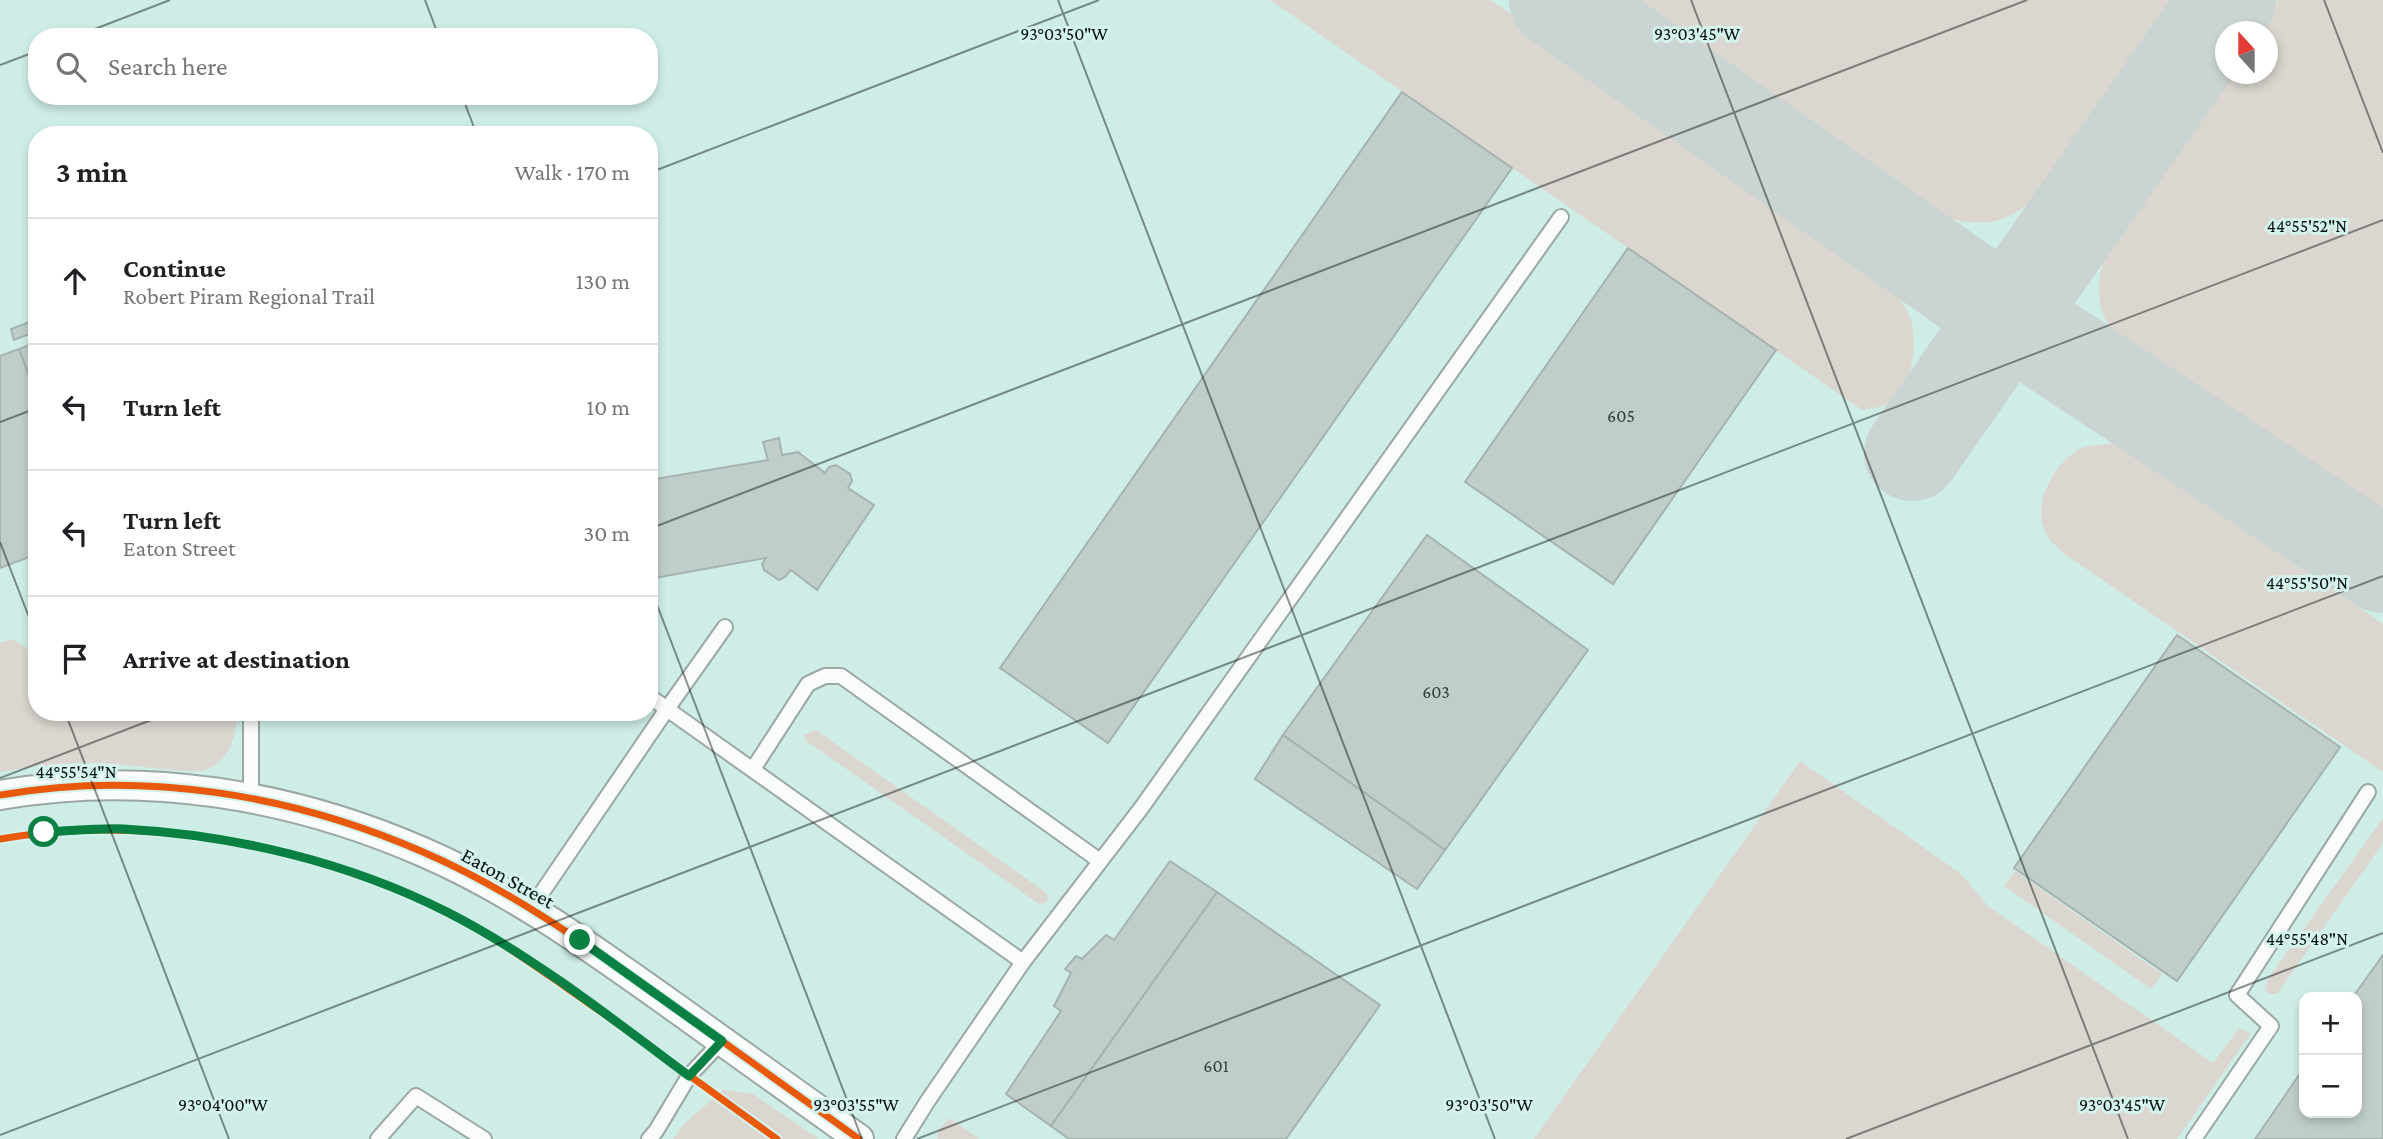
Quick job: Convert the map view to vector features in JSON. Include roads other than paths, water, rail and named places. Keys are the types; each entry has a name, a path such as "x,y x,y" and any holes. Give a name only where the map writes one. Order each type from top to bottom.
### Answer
{"street":[{"name":"Eaton Street","path":"0,795 85,785 155,785 304,809 423,852 484,883 580,940 859,1139"}],"lane":[{"path":"904,1139 1023,962 1142,807 1561,217"},
{"path":"530,910 725,627"},
{"path":"753,769 808,684 825,676 841,676 1100,861"},
{"path":"658,702 1023,962"},
{"path":"251,721 251,799"},
{"path":"2193,1139 2271,1026 2237,995 2368,792"},
{"path":"649,1139 689,1076 722,1041"},
{"path":"378,1139 416,1096 484,1139"}]}
